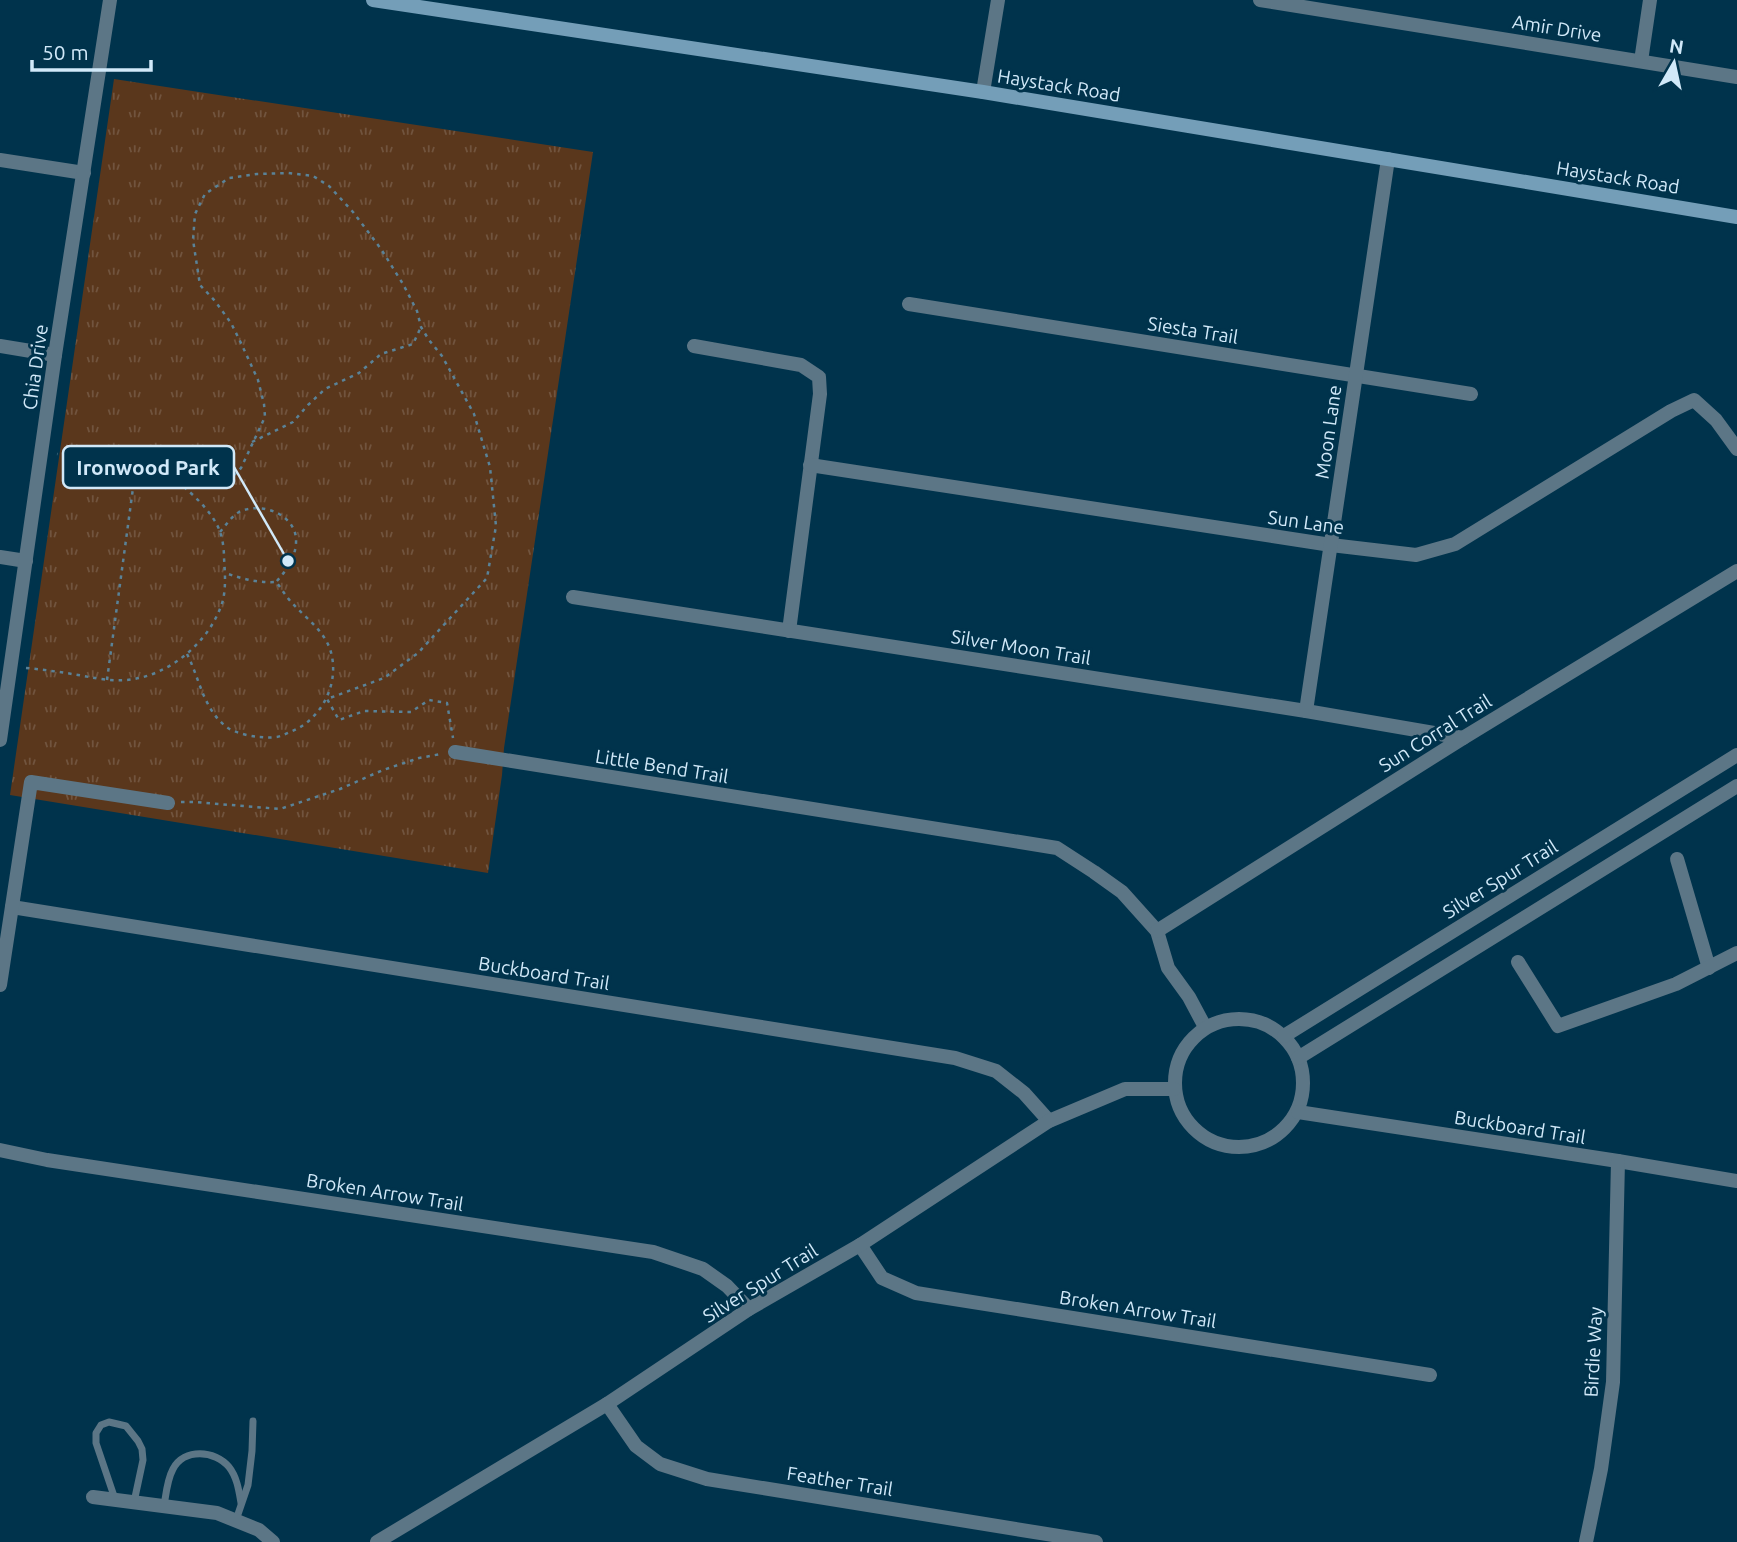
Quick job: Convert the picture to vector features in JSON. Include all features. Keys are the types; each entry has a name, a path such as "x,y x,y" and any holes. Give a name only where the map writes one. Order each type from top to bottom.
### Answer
{"street":[{"name":"Chia Drive","path":"0,740 55,355 110,0"},
{"name":"Haystack Road","path":"373,0 984,92 1737,216"},
{"path":"984,92 998,0"},
{"name":"Amir Drive","path":"1260,0 1737,78"},
{"path":"1641,61 1650,0"},
{"name":"Moon Lane","path":"1306,711 1388,159"},
{"path":"0,160 84,173"},
{"name":"Siesta Trail","path":"909,304 1471,394"},
{"path":"0,346 55,355"},
{"path":"694,346 801,365 819,377 820,394 789,631"},
{"name":"Sun Lane","path":"810,466 1331,545 1416,555 1455,544 1671,411 1694,400 1716,420 1737,449"},
{"path":"0,557 26,561"},
{"name":"Sun Corral Trail","path":"1157,931 1463,738 1737,571"},
{"name":"Silver Moon Trail","path":"573,597 1306,711 1463,738"},
{"name":"Little Bend Trail","path":"455,752 1057,848 1122,892 1157,931 1168,968 1189,997 1205,1027"},
{"name":"Silver Spur Trail","path":"1284,1036 1737,755"},
{"path":"0,985 31,782 168,803"},
{"path":"1298,1058 1737,786"},
{"path":"1674,794 1688,816"},
{"path":"1634,818 1649,841"},
{"path":"1677,859 1709,968"},
{"name":"Buckboard Trail","path":"12,907 955,1058 996,1071 1024,1093 1049,1121"},
{"path":"1518,962 1558,1027 1676,984 1737,953"},
{"path":"1238,1017 1272,1026 1284,1036 1298,1058 1305,1081 1297,1112 1280,1134 1255,1146 1227,1147 1201,1136 1182,1115 1174,1089 1176,1065 1187,1043 1205,1027 1238,1017"},
{"name":"Silver Spur Trail","path":"377,1542 607,1404 749,1309 860,1245 1049,1121 1125,1089 1174,1089"},
{"name":"Buckboard Trail","path":"1297,1112 1737,1181"},
{"name":"Broken Arrow Trail","path":"0,1150 47,1160 653,1252 703,1269 727,1286 749,1309"},
{"name":"Birdie Way","path":"1586,1542 1601,1469 1614,1382 1618,1161"},
{"name":"Broken Arrow Trail","path":"860,1245 882,1279 916,1293 1430,1375"},
{"name":"Feather Trail","path":"607,1404 636,1446 660,1464 707,1479 1096,1542"},
{"path":"93,1497 217,1513 259,1530 273,1542"}],"lane":[{"path":"235,1521 248,1485 253,1421"},
{"path":"115,1500 96,1443 96,1433 101,1425 109,1422 126,1426 142,1449 143,1460 134,1503"},
{"path":"163,1506 173,1468 186,1455 197,1454 217,1457 229,1467 238,1484 242,1503"}],"path":[{"path":"184,486 234,475 241,468 265,417 258,380 231,323 200,285 193,240 195,214 205,194 229,178 288,173 313,176 329,186 381,249 417,311 421,327 442,356 474,414 490,467 496,526 487,578 418,653 384,678 327,699"},
{"path":"252,442 293,422 325,389 359,373 381,354 413,344 421,327"},
{"path":"26,667 107,680 125,680 149,675 187,654 196,645 211,626 223,601 225,573 220,532 214,520 184,486 169,477 136,466 57,454"},
{"path":"107,680 136,466"},
{"path":"220,532 240,512 258,507 283,517 293,527 297,541 293,558 285,573 276,582 262,583 225,573"},
{"path":"187,654 196,670 199,687 213,714 230,729 251,736 277,737 298,729 313,718 327,699 333,661 324,635 290,601 276,582"},
{"path":"168,803 194,802 280,809 419,758 455,752 447,703 429,700 411,712 364,711 338,720 327,699"}],"green space":[{"path":"114,79 593,152 504,748 488,873 10,795"}],"place":[{"name":"Ironwood Park","path":"288,561"}]}
